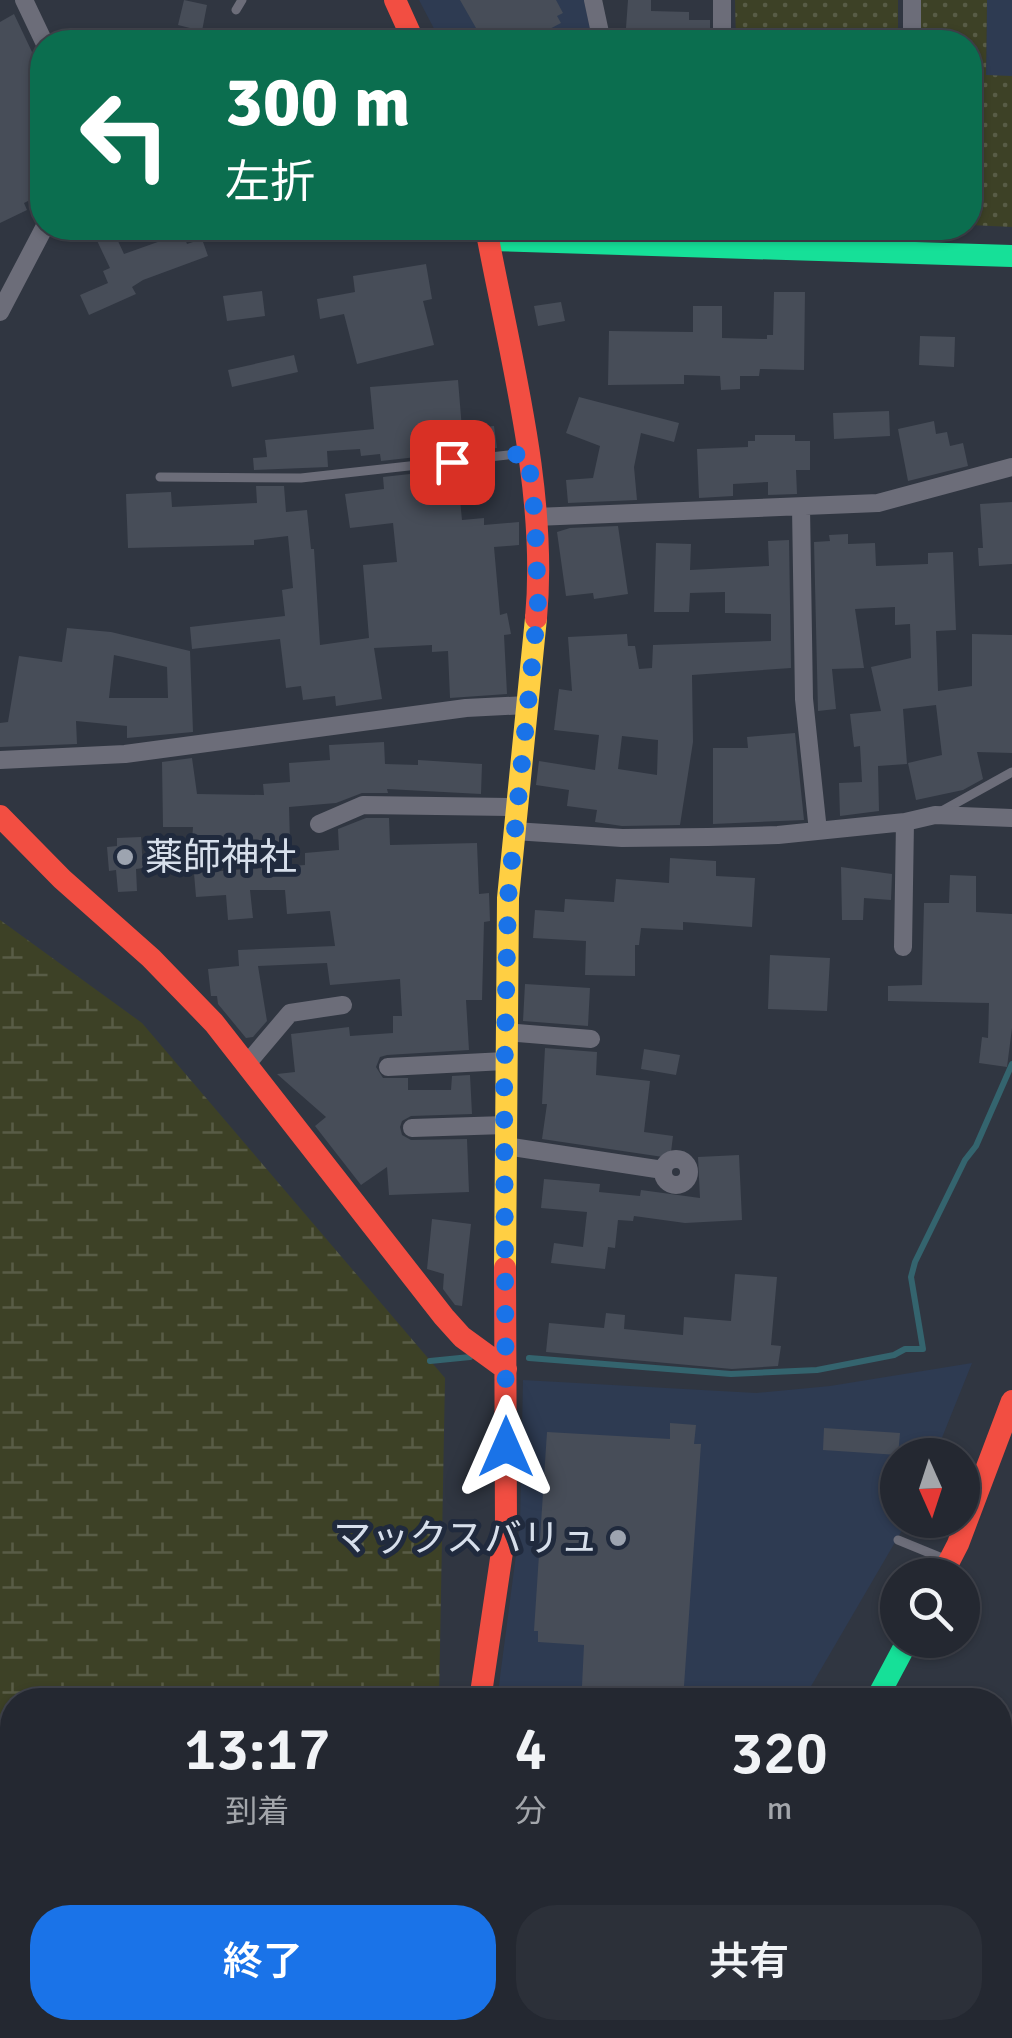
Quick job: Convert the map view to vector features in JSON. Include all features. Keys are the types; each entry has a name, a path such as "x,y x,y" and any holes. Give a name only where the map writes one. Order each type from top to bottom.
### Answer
{"main road":[{"path":"394,0 408,30"},
{"path":"482,1688 506,1525 508,898 538,606 528,453 489,240"},
{"path":"778,240 1012,256"},
{"path":"0,816 62,879 152,958 214,1023 444,1316 462,1337 506,1370"},
{"path":"950,1558 1012,1401"},
{"path":"882,1688 898,1658"}],"street":[{"path":"24,0 38,30"},
{"path":"593,0 599,30"},
{"path":"722,0 722,30"},
{"path":"912,0 912,30"},
{"path":"0,312 38,240"},
{"path":"535,518 878,504 1012,466"},
{"path":"801,507 804,699 818,830"},
{"path":"0,760 126,754 466,708 527,705"},
{"path":"319,824 363,805 517,807"},
{"path":"514,831 622,838 778,835 905,822 935,815 1012,818"},
{"path":"903,947 905,822"},
{"path":"246,1065 290,1012 342,1005"},
{"path":"506,1032 591,1039"},
{"path":"388,1067 505,1062"},
{"path":"412,1128 505,1136 662,1170"}],"lane":[{"path":"236,10 242,0"},
{"path":"160,477 301,478 528,453"},
{"path":"935,815 1012,772"},
{"path":"898,1540 929,1558"}],"shaded area":[{"path":"419,0 584,0 590,30 435,30"},
{"path":"987,0 1012,0 1012,76 986,76"},
{"path":"972,1363 942,1438 880,1438 880,1538 898,1538 886,1558 880,1558 880,1568 810,1688 499,1688 520,1524 523,1380 756,1393 830,1386"}],"green space":[{"path":"735,0 898,0 898,30 736,30"},
{"path":"921,0 987,0 986,75 1012,76 1012,227 982,226 982,30 920,30"},
{"path":"0,920 142,1023 445,1378 439,1688 0,1688"}],"building":[{"path":"184,0 207,5 202,30 178,25"},
{"path":"460,0 556,0 563,13 557,16 561,23 548,30 477,30"},
{"path":"628,0 651,0 651,11 689,12 689,20 710,20 710,30 626,30"},
{"path":"14,14 30,48 30,200 24,203 27,210 0,223 0,22"},
{"path":"97,240 118,240 124,254 163,240 186,240 187,244 202,240 208,256 143,280 132,287 136,294 89,315 80,295 108,283 103,271 110,268"},
{"path":"426,264 432,299 423,301 434,345 357,364 344,314 320,319 317,299 355,292 353,276"},
{"path":"262,291 265,316 227,321 223,296"},
{"path":"774,292 805,292 804,370 760,369 759,376 740,376 740,389 721,390 720,376 684,375 684,384 608,385 609,331 693,332 693,306 722,306 722,338 767,339 767,335 773,335"},
{"path":"561,302 565,321 538,326 534,306"},
{"path":"920,336 955,337 954,367 919,365"},
{"path":"294,355 298,372 232,387 228,370"},
{"path":"458,380 462,429 494,426 497,448 381,461 380,454 361,456 360,449 327,451 328,467 254,470 253,458 267,457 265,440 374,429 370,387"},
{"path":"579,397 679,423 674,442 641,433 634,467 637,500 568,503 566,480 593,478 600,446 566,433"},
{"path":"889,411 890,436 834,439 833,413"},
{"path":"934,421 936,434 947,432 950,446 963,443 968,466 908,481 898,429"},
{"path":"755,435 795,435 795,441 810,441 810,470 796,470 797,494 768,495 768,482 733,484 733,496 699,498 697,449 748,447 748,441 755,441"},
{"path":"446,470 448,490 459,489 462,520 484,518 484,525 519,522 519,545 494,547 500,615 507,613 511,634 504,635 507,694 450,698 448,651 432,652 432,645 374,648 382,699 336,706 335,696 303,700 301,686 286,688 280,639 192,649 190,627 285,616 282,590 293,588 288,536 254,540 254,545 128,548 126,494 171,492 172,507 257,503 256,486 284,486 286,512 307,510 314,549 320,645 369,638 363,565 397,562 393,523 350,528 345,494 384,489 383,477"},
{"path":"1012,502 1012,564 979,566 978,548 983,548 980,504"},
{"path":"618,526 628,594 594,599 593,593 566,596 557,532"},
{"path":"848,534 848,544 875,543 876,566 928,564 928,553 953,552 956,630 936,631 938,691 972,686 972,634 1012,635 1012,753 977,752 983,779 963,790 916,800 908,763 942,755 936,705 903,709 907,764 878,766 879,811 840,816 839,783 862,782 860,746 854,747 850,714 881,711 871,667 911,658 910,624 895,625 895,607 855,609 864,668 832,669 836,709 818,711 814,542 830,541 829,535"},
{"path":"789,540 791,668 692,675 693,742 680,825 622,826 595,822 597,810 567,806 569,790 536,785 539,761 595,770 599,735 554,730 559,689 572,691 568,637 627,634 628,646 635,646 639,669 652,668 653,645 771,641 771,614 725,613 725,592 690,593 689,612 654,612 656,543 691,544 690,570 769,566 768,541","holes":["622,736 658,740 657,775 618,769"]},
{"path":"67,628 111,632 190,651 193,732 127,738 127,726 76,721 77,744 0,747 0,723 8,722 19,656 62,662","holes":["114,655 167,667 168,698 109,698"]},
{"path":"795,733 804,820 713,824 713,748 748,748 747,737"},
{"path":"384,742 385,764 418,765 418,760 482,764 481,794 387,789 388,793 362,793 336,803 289,807 290,842 192,840 193,827 163,827 162,762 192,758 197,794 264,795 263,784 290,782 289,763 330,760 329,745"},
{"path":"366,818 389,818 390,845 477,843 479,894 489,893 490,921 484,922 482,1000 466,1000 469,1050 387,1055 380,1057 376,1067 383,1078 408,1078 408,1090 451,1090 452,1076 470,1075 472,1114 411,1116 400,1127 402,1135 411,1140 467,1139 469,1192 389,1195 387,1167 361,1185 315,1126 326,1117 277,1074 295,1072 291,1034 349,1027 350,1036 393,1033 393,1016 402,1016 400,979 330,985 327,963 258,966 267,1021 253,1037 246,1038 218,1004 217,996 211,996 208,969 239,966 238,950 335,946 330,911 287,914 285,890 250,890 253,918 228,920 226,895 196,897 194,873 305,865 305,853 339,850 338,829"},
{"name":"薬師神社","path":"141,837 143,868 136,869 137,891 118,892 116,870 109,871 107,847 117,846 117,838"},
{"path":"670,858 716,861 716,876 755,878 752,927 683,922 683,930 641,928 639,945 635,945 635,976 585,975 586,941 533,938 535,910 564,912 565,899 614,902 616,879 669,883"},
{"path":"841,867 892,874 891,900 864,898 863,920 842,920"},
{"path":"950,875 976,876 976,912 1012,914 1012,1028 1007,1067 979,1063 982,1037 988,1038 989,1003 888,1001 888,986 922,985 924,903 949,903"},
{"path":"770,955 830,958 827,1011 768,1009"},
{"path":"525,984 590,988 588,1026 523,1021"},
{"path":"545,1048 597,1052 596,1075 650,1081 644,1132 673,1136 671,1152 663,1157 542,1139 547,1104 542,1104"},
{"path":"644,1049 680,1055 676,1075 641,1069"},
{"path":"739,1155 742,1220 685,1223 634,1216 633,1221 618,1220 615,1248 608,1247 605,1269 551,1263 554,1243 583,1247 587,1212 541,1208 544,1179 600,1184 599,1192 640,1196 641,1190 700,1198 698,1157"},
{"path":"432,1219 471,1224 462,1306 455,1305 443,1289 444,1274 427,1269"},
{"path":"735,1274 777,1277 771,1345 781,1346 778,1366 732,1369 546,1352 549,1323 604,1328 606,1313 625,1315 624,1329 683,1335 684,1317 731,1321"},
{"name":"マックスバリュ","path":"670,1423 696,1425 694,1444 701,1444 684,1688 582,1686 584,1645 538,1642 538,1631 534,1631 547,1432 670,1439"},
{"path":"824,1428 900,1433 900,1438 880,1438 880,1454 823,1450"}],"waterway":[{"path":"529,1358 731,1374 817,1370 894,1355 905,1349 923,1349 911,1277 915,1262 965,1160 976,1146 1012,1064"},
{"path":"430,1361 470,1357"}],"traffic: fast":[{"path":"490,240 1012,256"},
{"path":"882,1688 898,1658"}],"traffic: slow":[{"path":"505,1268 508,898 536,618"}],"traffic: jam":[{"path":"395,0 409,30"},
{"path":"488,240 532,472 538,570 536,618"},
{"path":"0,816 214,1023 444,1317 462,1337 506,1369"},
{"path":"482,1688 506,1525 505,1268"},
{"path":"951,1558 1012,1401"}],"place":[{"name":"薬師神社","path":"125,857"},
{"name":"マックスバリュ","path":"618,1538"}],"route":[{"path":"452,462 528,453 535,518 538,606 508,898 504,1093 506,1447"}]}
